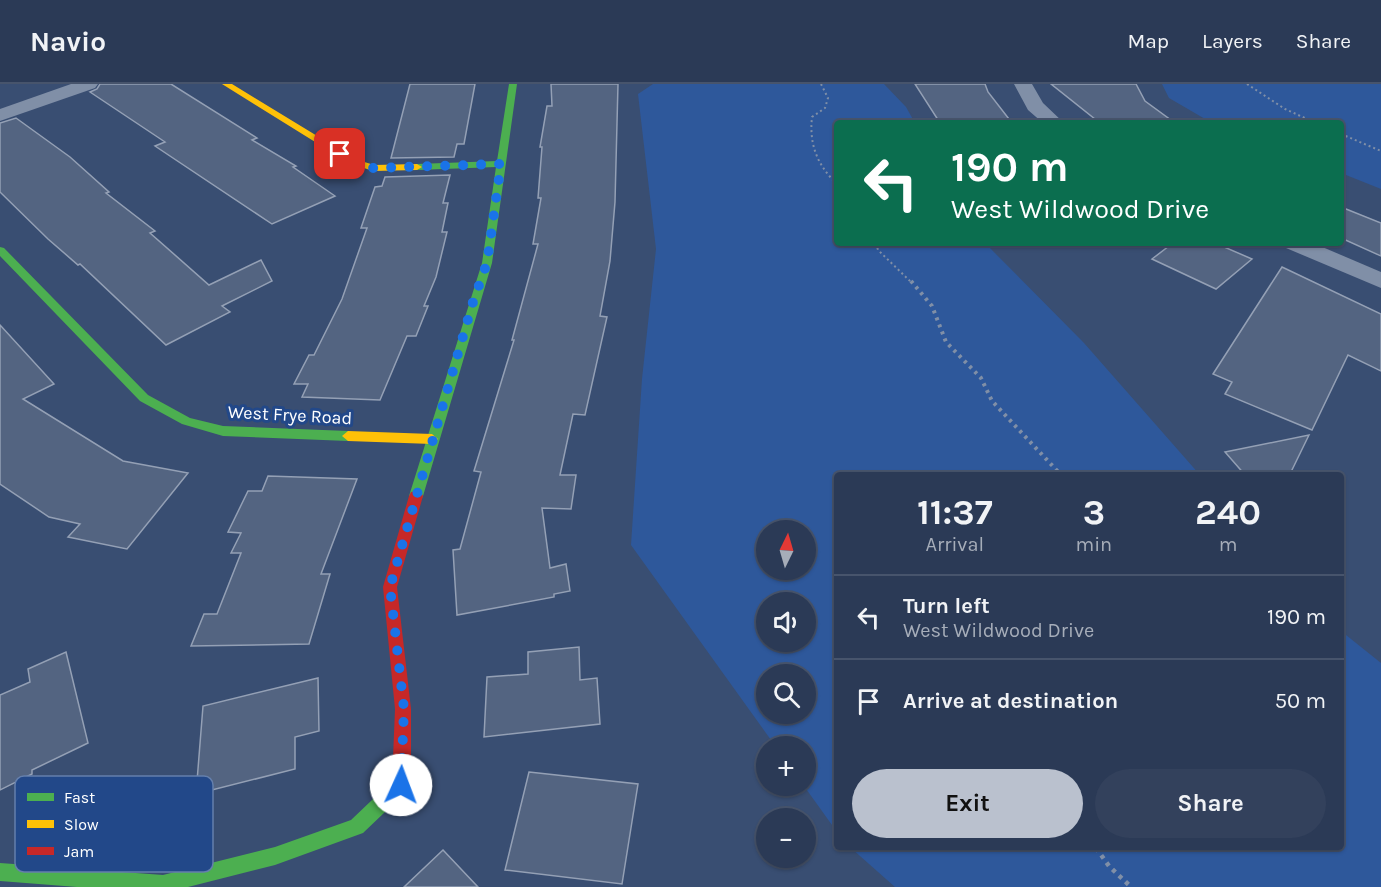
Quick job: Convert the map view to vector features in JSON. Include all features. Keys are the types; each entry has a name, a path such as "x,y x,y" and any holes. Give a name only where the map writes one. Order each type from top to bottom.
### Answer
{"street":[{"path":"0,115 89,84"},
{"path":"226,84 327,148 352,161 373,168 501,164"},
{"path":"213,872 276,856 357,828 401,785 404,709 390,587 473,302 487,263 513,84"},
{"path":"1023,84 1035,106 1051,120"},
{"path":"1301,246 1381,281"},
{"name":"West Frye Road","path":"0,250 144,398 186,421 223,431 432,439"},
{"path":"0,872 163,884 211,872"}],"path":[{"path":"821,84 828,98 825,108 812,117 809,131 812,145 826,175 834,182"},
{"path":"1247,84 1285,109 1309,120"},
{"path":"1344,135 1381,151"},
{"path":"877,246 878,250 906,275 932,306 946,342 981,378 992,401 1058,472"},
{"path":"1097,850 1109,866 1131,887"}],"shaded area":[{"path":"653,84 884,84 906,107 913,120 834,120 834,246 988,246 1084,343 1197,472 834,472 834,828 811,796 816,796 816,736 768,736 759,724 816,724 816,664 756,664 756,719 631,545 642,379 656,249 638,94"},
{"path":"1162,84 1381,84 1381,189 1344,174 1344,120 1207,120 1169,98"},
{"path":"1344,633 1381,663 1381,887 895,887 853,850 1344,850"}],"building":[{"path":"100,84 171,84 257,138 252,140 296,166 293,167 335,196 272,224 155,146 165,142 90,92 97,89"},
{"path":"410,84 475,84 464,144 457,144 454,157 391,158"},
{"path":"551,84 618,84 615,202 610,261 600,316 607,317 585,415 573,414 560,475 576,475 571,509 542,508 550,568 566,564 570,591 554,594 554,597 457,615 453,550 460,549 481,472 474,471 514,340 512,340 538,244 533,244 541,198 538,198 542,147 540,147 547,106 552,106"},
{"path":"915,84 985,84 988,92 1009,119 1001,120 938,120"},
{"path":"1051,84 1136,84 1145,101 1171,120 1096,120"},
{"path":"16,118 70,157 109,192 106,193 155,231 150,233 209,285 261,260 272,281 222,306 230,312 166,345 80,264 78,265 48,239 0,192 0,123"},
{"path":"450,175 443,203 448,203 442,232 447,232 436,277 424,306 428,306 416,336 407,336 380,400 302,397 308,384 294,384 309,355 314,355 342,299 367,228 361,228 375,187 382,186 385,177"},
{"path":"1344,208 1381,223 1381,256 1344,239"},
{"path":"1169,246 1222,246 1252,259 1216,289 1152,259"},
{"path":"1282,267 1381,314 1381,371 1348,355 1312,430 1225,394 1232,382 1213,374"},
{"path":"0,325 54,384 23,399 123,461 188,473 127,549 68,537 80,524 49,517 0,484"},
{"path":"1309,435 1291,472 1242,472 1225,452"},
{"path":"268,476 357,479 321,574 330,574 309,644 191,646 204,614 217,614 241,553 231,553 241,533 228,532 248,491 262,491"},
{"path":"579,647 580,680 597,678 600,724 484,737 487,677 528,674 528,652"},
{"path":"66,652 88,743 32,770 32,774 28,776 15,776 15,782 0,790 0,695 30,682 28,669"},
{"path":"318,678 319,731 295,737 295,769 213,790 213,776 197,776 203,706"},
{"path":"529,772 638,784 622,884 505,870"},
{"path":"443,850 478,887 404,887"}],"traffic: fast":[{"path":"416,496 487,263 513,84"},
{"path":"417,167 501,164"},
{"path":"0,250 144,398 186,421 223,431 348,436"},
{"path":"213,872 275,856 357,827 401,785 402,758"},
{"path":"0,872 163,884 211,872"}],"traffic: slow":[{"path":"226,84 352,161 373,168 417,167"},
{"path":"348,436 432,439"}],"traffic: jam":[{"path":"402,758 403,709 390,587 416,496"}],"route":[{"path":"340,154 373,168 501,164 487,263 473,302 410,512 390,587 404,709 401,785"}]}
